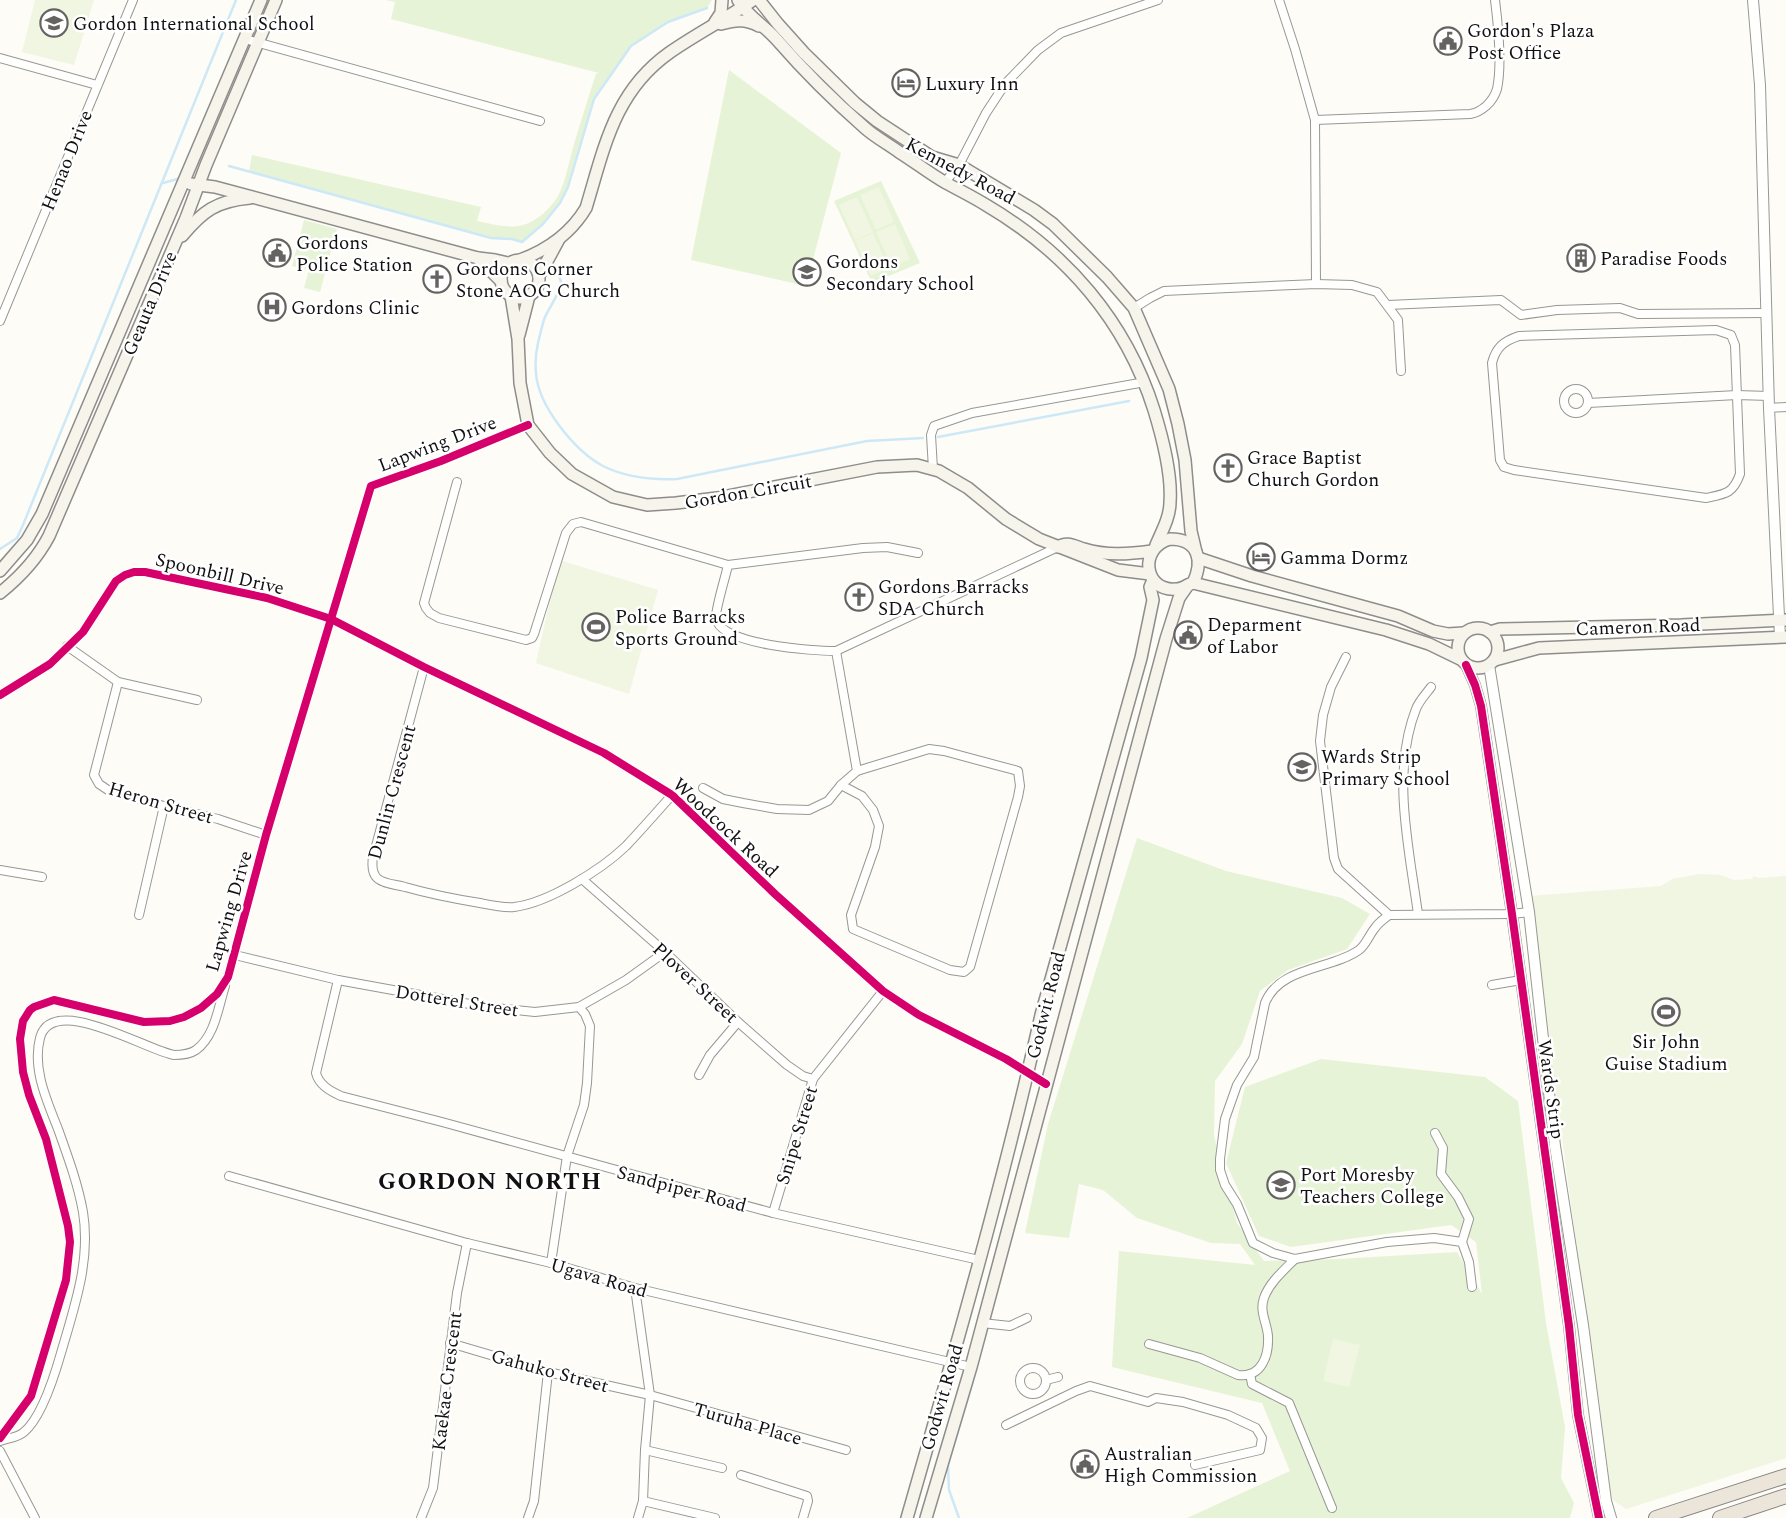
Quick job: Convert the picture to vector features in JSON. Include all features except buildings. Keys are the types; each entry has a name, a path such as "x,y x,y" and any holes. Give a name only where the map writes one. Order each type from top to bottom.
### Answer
{"highway":[{"path":"1656,1518 1786,1476"},
{"path":"1720,1518 1786,1496"}],"main road":[{"name":"Geauta Drive","path":"0,570 27,540 42,514 261,0"},
{"name":"Geauta Drive","path":"0,593 29,566 41,551 49,536 174,245 276,0"},
{"path":"712,26 721,13 722,0"},
{"path":"184,181 198,186 215,187 478,258 508,264 537,254 559,240 579,219 586,208 608,133 636,85 651,68 667,54 712,26 740,4 753,0"},
{"name":"Kennedy Road","path":"760,0 804,53 855,103 877,121 932,157 959,165 1054,224 1107,277 1134,308 1168,389 1178,424 1185,460 1191,531 1197,555"},
{"name":"Kennedy Road","path":"740,4 776,38 812,78 865,128 945,182 987,205 1020,227 1071,271 1110,316 1127,344 1145,382 1165,452 1170,486 1169,512 1154,548"},
{"path":"712,26 740,20 749,21 764,28 776,38"},
{"path":"206,166 215,187"},
{"path":"174,245 198,217 214,206 242,199 257,198"},
{"path":"478,258 501,281 505,290 511,296 520,298 529,296 537,288 539,276 559,240"},
{"path":"520,260 532,264 539,276"},
{"path":"501,281 502,273 508,264"},
{"name":"Gordon Circuit","path":"511,296 518,339 520,383 528,425 550,453 572,474 613,497 647,505 676,503 717,498 877,467 917,465 933,469 968,488 1014,525 1058,547 1118,570 1152,577"},
{"name":"Gordon Circuit","path":"518,339 529,296"},
{"path":"1178,539 1185,541 1197,555 1252,576 1398,616 1433,631 1448,634 1463,633 1472,628 1478,628 1490,632 1497,642 1497,654 1492,662 1475,669 1429,644 1386,630 1191,584 1174,590 1159,585 1152,577 1148,565 1154,548 1163,541 1178,539"},
{"name":"Gordon Circuit","path":"1058,547 1071,544 1084,549 1130,554 1154,548"},
{"path":"1191,584 1199,569 1197,555"},
{"name":"Godwit Road","path":"907,1518 952,1362 1028,1073 1041,1015 1141,658 1153,600 1150,587 1152,577"},
{"name":"Godwit Road","path":"926,1518 971,1367 1166,639 1179,598 1191,584"},
{"name":"Cameron Road","path":"1490,632 1500,629 1681,625 1782,620"},
{"path":"1463,633 1457,646 1463,662"},
{"name":"Cameron Road","path":"1492,662 1539,648 1783,637"}],"street":[{"name":"Henao Drive","path":"0,321 133,0"},
{"path":"945,182 959,165 986,113 1004,84 1038,50 1061,33 1158,0"},
{"path":"1279,0 1298,57 1315,120 1316,284"},
{"path":"1315,120 1470,114 1484,109 1496,91 1499,63 1495,0"},
{"path":"1753,0 1760,85 1769,408 1783,637"},
{"path":"245,39 540,121"},
{"path":"0,58 97,85"},
{"path":"1134,308 1164,291 1316,284 1361,287 1377,292 1398,320 1401,371"},
{"path":"1388,305 1501,300 1521,314 1557,310 1620,308 1638,314 1767,313"},
{"path":"1716,330 1731,335 1735,345 1737,396 1740,474 1736,486 1724,494 1706,498 1504,467 1500,460 1492,364 1494,353 1505,340 1519,336 1716,330"},
{"path":"933,469 931,435 934,426 972,413 1145,382"},
{"path":"1588,403 1769,396"},
{"path":"1769,408 1786,407"},
{"name":"Lapwing Drive","path":"0,1439 31,1396 66,1280 70,1242 68,1226 46,1139 29,1095 23,1072 20,1039 22,1025 26,1016 34,1007 54,1000 144,1022 170,1022 202,1008 217,994 228,977 235,955 266,835 372,486 441,461 528,425"},
{"path":"457,482 424,603 426,608 430,613 439,618 526,640 532,638 534,634 566,534 573,524 581,522 728,565 863,548 887,547 918,553"},
{"path":"728,565 716,618 721,628 730,634 753,641 812,651 836,651 1058,547"},
{"name":"Spoonbill Drive","path":"0,695 50,664 83,632 116,581 134,572 144,572 267,598 331,619"},
{"name":"Woodcock Road","path":"331,619 424,667 604,753 672,795 775,894 883,991 919,1015 1006,1059 1046,1084"},
{"path":"67,646 118,682 197,700"},
{"path":"836,651 857,772"},
{"path":"1346,657 1331,687 1323,715 1320,741 1334,858 1338,869 1389,915"},
{"name":"Wards Strip","path":"1463,662 1476,685 1481,706 1569,1326 1578,1415 1599,1518"},
{"name":"Wards Strip","path":"1492,662 1529,912 1555,1146 1583,1325 1606,1501 1611,1518"},
{"name":"Dunlin Crescent","path":"424,667 377,838 371,868 375,877 384,882 438,896 496,906 513,907 541,900 582,879 624,847 672,795"},
{"name":"Heron Street","path":"118,682 94,775 99,784 108,790 218,819 266,835"},
{"path":"1418,914 1404,791 1405,744 1416,707 1431,687"},
{"path":"703,788 723,799 743,804 777,809 809,810 828,801 841,785 857,772 929,749 944,751 1018,771 1020,786 1018,797 970,967 964,972 950,970 853,929 851,916 875,847 880,826 873,810 862,796 841,785"},
{"path":"139,915 164,806"},
{"path":"0,870 42,877"},
{"name":"Plover Street","path":"582,879 665,952 738,1022 796,1072 813,1078"},
{"path":"1462,1242 1434,1238 1387,1242 1295,1258 1273,1253 1253,1242 1244,1220 1225,1185 1220,1170 1220,1149 1225,1119 1237,1085 1254,1057 1265,1003 1269,994 1276,986 1292,977 1350,956 1362,948 1375,927 1389,915 1512,914 1529,912"},
{"name":"Dotterel Street","path":"235,955 338,980 507,1010 535,1012 579,1007 626,980 665,952"},
{"path":"0,1439 17,1436 25,1431 49,1390 80,1290 84,1266 84,1214 77,1181 41,1085 38,1055 41,1034 51,1023 58,1021 79,1022 118,1033 171,1054 190,1053 209,1036 228,977"},
{"name":"Sandpiper Road","path":"338,980 316,1073 317,1080 341,1096 773,1213 978,1260"},
{"path":"1492,985 1521,980"},
{"name":"Snipe Street","path":"773,1213 813,1078 883,991"},
{"path":"551,1262 567,1156 584,1105 590,1026 585,1014 579,1007"},
{"path":"699,1074 710,1055 738,1022"},
{"path":"1435,1132 1443,1148 1441,1174 1458,1197 1469,1219 1462,1242 1469,1262 1472,1287"},
{"name":"Ugava Road","path":"229,1176 467,1243 551,1262 635,1288 971,1367"},
{"name":"Kaekae Crescent","path":"422,1518 433,1488 450,1343 467,1243"},
{"path":"1149,1344 1200,1358 1238,1375 1245,1376 1260,1369 1264,1362 1268,1336 1262,1311 1264,1298 1268,1288 1295,1258"},
{"path":"635,1288 650,1396 643,1500 638,1518"},
{"path":"982,1323 1010,1326 1027,1318"},
{"name":"Gahuko Street","path":"450,1343 548,1372 650,1396"},
{"path":"1035,1368 1043,1372 1046,1380 1043,1390 1036,1394 1026,1392 1021,1387 1020,1380 1023,1372 1035,1368"},
{"path":"528,1518 534,1501 548,1372"},
{"path":"1250,1374 1252,1384 1289,1403 1332,1508"},
{"path":"1046,1380 1058,1377"},
{"path":"1006,1425 1090,1386 1148,1402 1156,1398 1183,1402 1228,1415 1256,1428 1262,1438 1260,1450 1195,1466"},
{"path":"1036,1394 1044,1406"},
{"name":"Turuha Place","path":"650,1396 846,1450"},
{"path":"645,1450 722,1468"},
{"path":"0,1451 35,1518"},
{"path":"741,1475 807,1496 808,1501 803,1518"},
{"path":"643,1500 715,1518"}],"green space":[{"path":"35,0 94,0 74,65 22,52"},
{"path":"386,0 712,0 707,8 668,22 631,46 594,99 568,187 560,203 543,224 522,242 512,239 491,238 249,172 252,155 481,207 477,221 494,225 523,225 543,214 551,205 558,196 563,184 590,92 596,74 599,73 391,19 395,2"},
{"path":"729,70 841,153 806,286 691,260"},
{"path":"881,181 920,263 872,283 834,201"},
{"path":"879,187 894,222 876,230 860,195"},
{"path":"857,197 873,232 855,240 839,205"},
{"path":"304,220 337,229 320,292 304,288 309,270 292,266"},
{"path":"895,224 910,259 892,267 876,232"},
{"path":"873,233 889,268 871,276 855,241"},
{"name":"Police Barracks Sports Ground","path":"559,560 658,590 629,694 536,663"},
{"name":"Port Moresby Teachers College","path":"1137,838 1226,871 1342,898 1370,914 1347,949 1288,970 1260,991 1242,1044 1215,1081 1214,1136 1237,1223 1264,1261 1457,1252 1482,1294 1476,1242 1451,1225 1291,1247 1259,1236 1226,1163 1245,1087 1321,1059 1485,1077 1518,1101 1546,1323 1565,1427 1561,1478 1574,1503 1570,1518 1187,1518 1290,1471 1262,1403 1112,1367 1119,1251 1255,1265 1240,1244 1211,1243 1137,1218 1103,1190 1079,1184 1069,1238 1025,1233 1048,1124"},
{"name":"Sir John Guise Stadium","path":"1700,874 1720,875 1734,880 1752,879 1754,876 1758,878 1786,876 1786,1458 1626,1509 1610,1498 1530,896 1661,886 1672,879"},
{"path":"1333,1339 1360,1345 1349,1387 1323,1381"}],"waterway":[{"path":"0,549 17,538 23,525 236,0"},
{"path":"229,166 491,238 512,239 522,242 543,224 560,203 568,187 594,99 631,46 668,22 707,8"},
{"path":"163,183 181,178"},
{"path":"555,269 561,283 545,317 538,343 536,354 538,386 551,413 570,439 581,450 603,466 620,473 639,477 677,479 867,441 923,438"},
{"path":"938,437 1129,401"},
{"path":"959,1518 949,1490 948,1465 973,1381"}],"cycle path":[{"path":"0,1438 31,1396 66,1280 70,1242 68,1226 46,1139 29,1095 23,1072 20,1039 23,1021 34,1007 54,1000 144,1022 170,1021 184,1017 201,1008 217,994 228,977 266,835 371,486 441,461 528,425"},
{"path":"0,695 50,664 83,632 116,581 134,572 145,572 267,598 331,619 424,667 604,753 672,795 775,894 883,991 919,1015 1006,1059 1046,1084"},
{"path":"1466,665 1475,685 1481,706 1569,1326 1578,1415 1599,1518"}],"place":[{"name":"Gordon International School","path":"54,23"},
{"name":"Gordon's Plaza Post Office","path":"1448,41"},
{"name":"Luxury Inn","path":"906,83"},
{"name":"Gordons Police Station","path":"277,253"},
{"name":"Paradise Foods","path":"1581,258"},
{"name":"Gordons Secondary School","path":"807,272"},
{"name":"Gordons Corner Stone AOG Church","path":"437,279"},
{"name":"Gordons Clinic","path":"272,307"},
{"name":"Grace Baptist Church Gordon","path":"1228,468"},
{"name":"Gamma Dormz","path":"1261,557"},
{"name":"Gordons Barracks SDA Church","path":"859,597"},
{"name":"Police Barracks Sports Ground","path":"596,627"},
{"name":"Deparment of Labor","path":"1188,635"},
{"name":"Wards Strip Primary School","path":"1302,767"},
{"name":"Sir John Guise Stadium","path":"1666,1012"},
{"name":"Port Moresby Teachers College","path":"1281,1185"},
{"name":"Australian High Commission","path":"1085,1464"}],"district":[{"name":"GORDON NORTH","path":"490,1181"}]}
